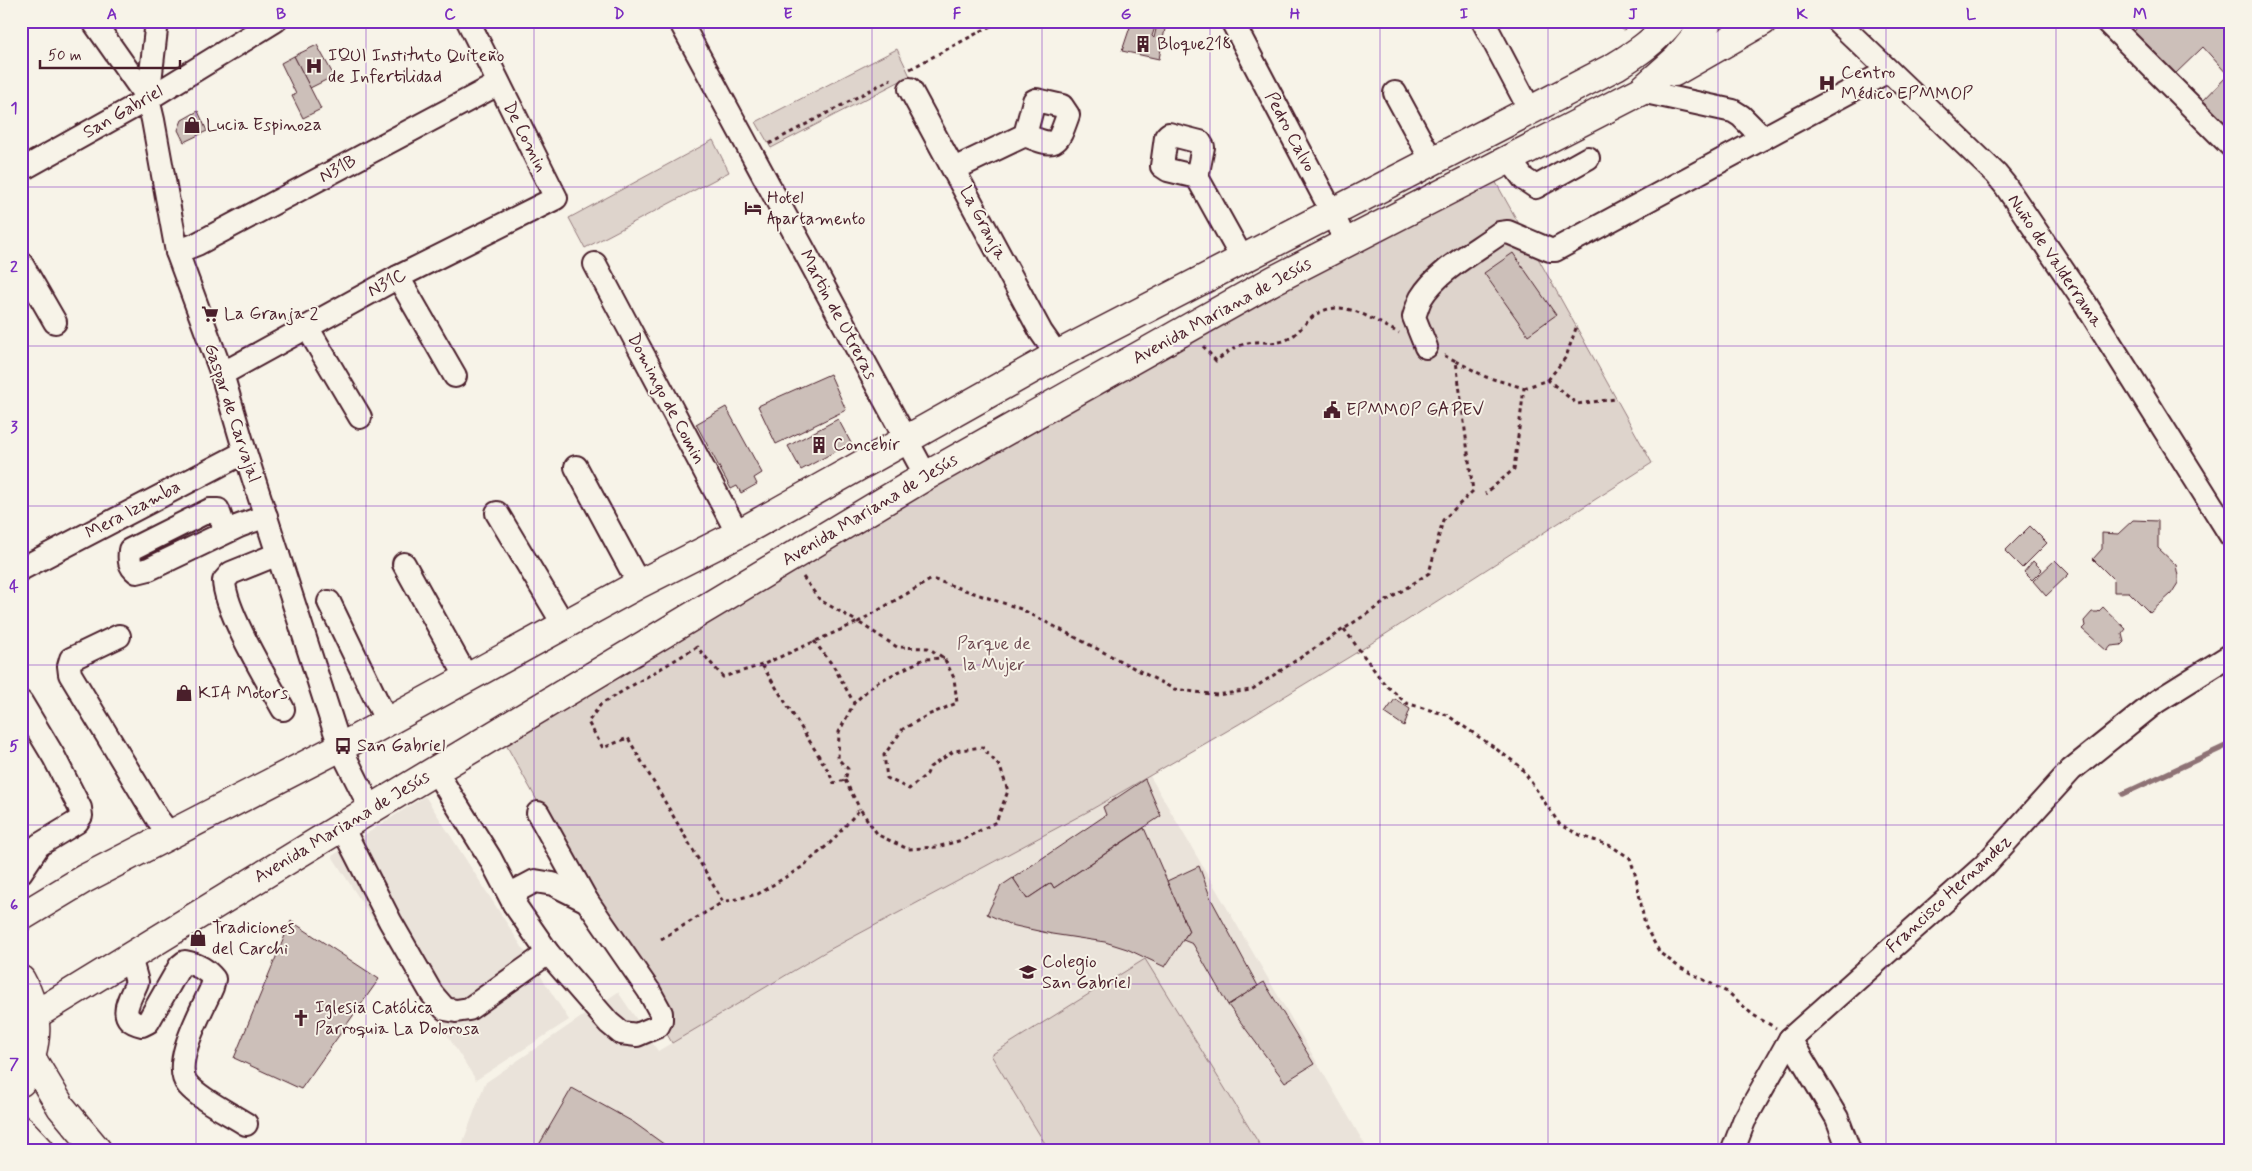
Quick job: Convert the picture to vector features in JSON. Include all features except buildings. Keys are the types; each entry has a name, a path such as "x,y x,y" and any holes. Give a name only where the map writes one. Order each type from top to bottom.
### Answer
{"main road":[{"name":"Avenida Mariana de Jesús","path":"22,913 387,722 639,584 738,534 1057,355 1616,66 1646,47 1660,35 1671,21"},
{"name":"Avenida Mariana de Jesús","path":"35,1015 371,809 926,476 1274,280 1640,91 1677,59 1708,21"},
{"path":"1640,91 1764,21"},
{"path":"1250,254 1274,280"},
{"path":"21,980 27,990 35,1015 36,1041 27,1070 97,1150"},
{"path":"21,1130 40,1150"}],"street":[{"name":"Gaspar de Carvajal","path":"94,21 148,99 177,252 222,374 244,452 340,747 371,809"},
{"path":"148,99 157,21"},
{"name":"San Gabriel","path":"21,170 148,99 274,21"},
{"name":"De Comin","path":"468,21 556,198"},
{"name":"Martin de Utreras","path":"680,21 926,476"},
{"name":"Pedro Calvo","path":"1232,21 1332,212 1346,243"},
{"path":"1483,21 1530,110"},
{"name":"Nuño de Valderrama","path":"1837,21 1996,174 2005,185 2084,303 2231,536"},
{"path":"2106,21 2231,146"},
{"path":"1426,347 1414,317 1420,299 1433,283 1454,265 1500,233 1508,232 1550,250 1555,250 1888,71"},
{"name":"La Granja","path":"904,79 1041,332 1057,355"},
{"name":"N31B","path":"177,252 197,244 498,84"},
{"path":"1640,91 1733,112 1741,116 1763,138"},
{"path":"1395,93 1432,161"},
{"path":"954,169 1024,135"},
{"path":"1510,159 1524,180 1536,187 1588,158"},
{"path":"1197,177 1250,254"},
{"name":"N31C","path":"222,374 398,277 556,198"},
{"path":"21,263 55,322"},
{"name":"Domingo de Comin","path":"595,264 738,534"},
{"path":"398,277 454,376"},
{"path":"307,327 360,417"},
{"name":"Mera Izamba","path":"21,569 244,452"},
{"path":"576,467 639,584"},
{"path":"497,513 564,625"},
{"path":"226,532 266,516"},
{"path":"278,554 231,573 224,581 224,592 231,610 283,709"},
{"path":"404,564 467,678"},
{"path":"329,602 387,722"},
{"path":"118,636 71,659 69,666 70,674 157,818 170,835"},
{"name":"Francisco Hernandez","path":"1733,1150 1744,1121 1790,1039 1984,866 2071,770 2156,702 2231,654"},
{"path":"21,702 54,758 80,808 81,816 78,822 39,845 21,872"},
{"path":"436,770 490,858 514,904 548,952 609,1023 621,1033 637,1035 658,1026 661,1020 661,1013 650,991 587,901 538,813"},
{"path":"342,827 390,922 432,994 445,1009 456,1012 469,1009 548,952"},
{"path":"514,904 518,890 535,881 553,884 587,901"},
{"path":"130,957 137,982 126,1011 136,1024 142,1025 148,1022 180,966 185,962 210,973 214,979 212,987 184,1054 186,1083 195,1092 246,1124"},
{"path":"1790,1039 1837,1118 1849,1150"}],"path":[{"path":"751,154 904,79 1000,21"},
{"path":"1203,346 1216,361 1237,345 1255,342 1279,342 1292,338 1310,319 1326,308 1347,308 1486,377 1524,388 1548,380 1566,357 1576,328"},
{"path":"723,902 628,738 603,748 588,722 601,704 697,647 723,677 762,665 858,622 932,579 1021,609 1174,689 1217,695 1251,690 1429,573 1443,520 1473,491 1456,361"},
{"path":"1548,380 1577,404 1616,399"},
{"path":"1485,494 1514,469 1524,388"},
{"path":"790,558 820,600 897,647 928,648 944,658 954,678 957,703 928,715 903,729 884,755 887,778 909,789 927,774 930,766 954,751 982,747 1000,767 1008,791 996,822 962,840 937,847 908,849 878,835 860,808 845,780 848,769 838,758 839,732 854,703 874,684 924,659 944,658"},
{"path":"1344,628 1383,682 1406,703 1447,715 1492,746 1521,768 1560,825 1582,836 1611,846 1630,858 1636,877 1645,926 1660,953 1679,967 1729,993 1754,1015 1777,1028 1790,1039"},
{"path":"814,641 834,667 854,703"},
{"path":"762,665 834,783 845,780"},
{"path":"661,939 723,902 758,894 802,868 830,843 860,808"}],"shaded area":[{"name":"Colegio San Gabriel","path":"1150,776 1368,1150 460,1150 485,1083 618,992 658,1051 825,952 1087,812"},
{"path":"425,796 569,1020 476,1080 332,856"}],"green space":[{"path":"897,49 910,76 771,148 756,122"},
{"path":"713,140 729,172 585,248 569,218"},
{"name":"Parque de la Mujer","path":"1489,170 1652,463 1364,648 1239,724 1087,812 825,952 672,1043 499,732"},
{"path":"1145,959 1263,1150 1049,1150 991,1055"}],"waterway":[{"path":"2123,794 2228,745 2231,748"}],"place":[{"name":"Bloque218","path":"1143,44"},
{"name":"IQUI Instituto Quiteño de Infertilidad","path":"314,66"},
{"name":"Centro Médico EPMMOP","path":"1827,83"},
{"name":"Lucia Espinoza","path":"192,125"},
{"name":"Hotel Apartamento","path":"753,208"},
{"name":"La Granja 2","path":"210,314"},
{"name":"EPMMOP GAPEV","path":"1332,410"},
{"name":"Concebir","path":"819,445"},
{"name":"KIA Motors","path":"184,693"},
{"name":"San Gabriel","path":"343,746"},
{"name":"Tradiciones del Carchi","path":"198,938"},
{"name":"Colegio San Gabriel","path":"1028,972"},
{"name":"Iglesia Católica Parroquia La Dolorosa","path":"301,1018"}]}
